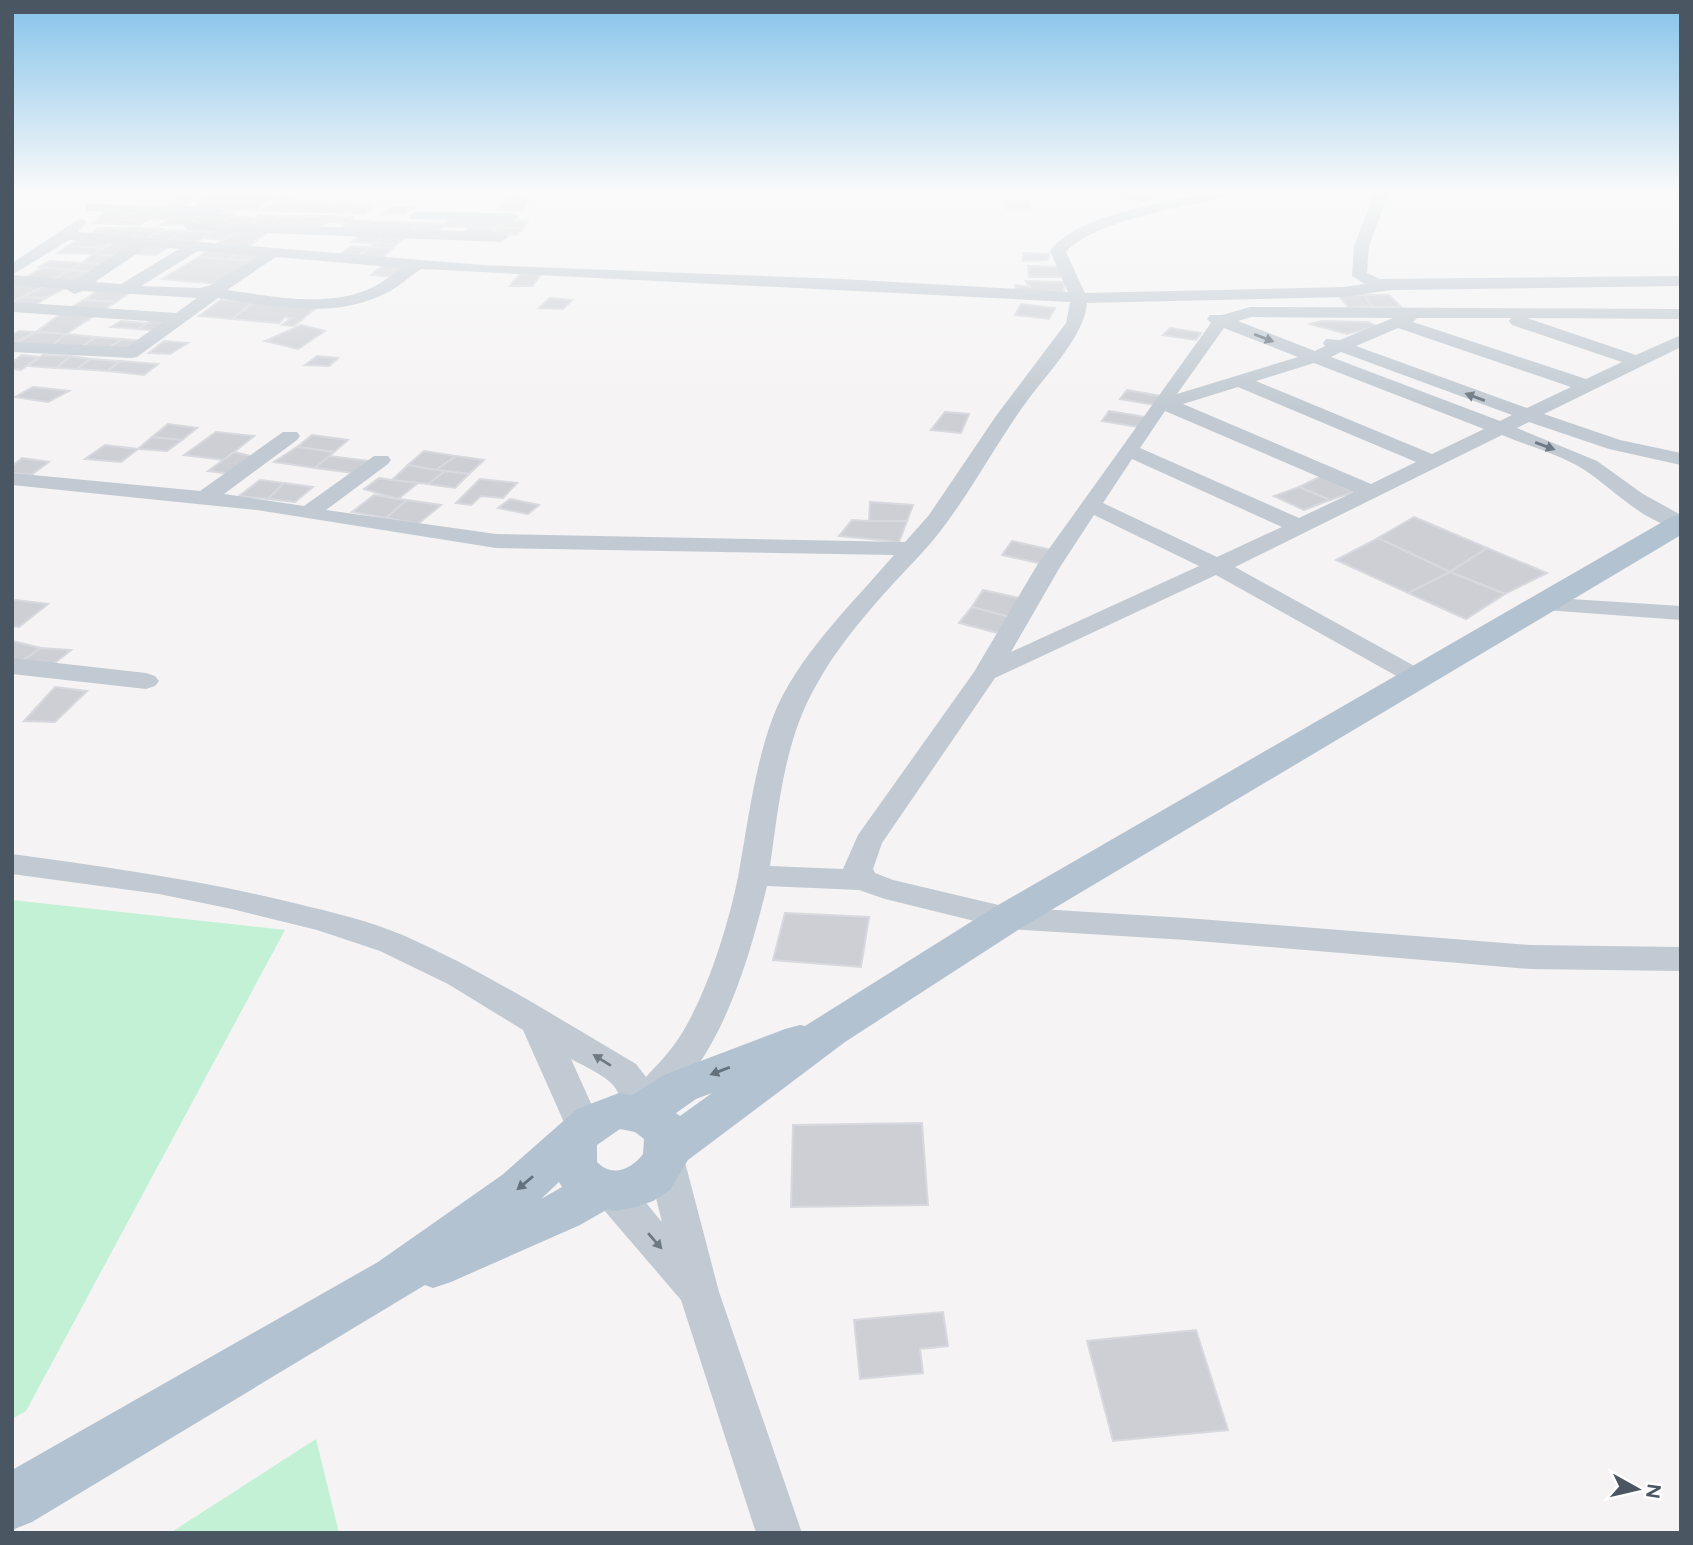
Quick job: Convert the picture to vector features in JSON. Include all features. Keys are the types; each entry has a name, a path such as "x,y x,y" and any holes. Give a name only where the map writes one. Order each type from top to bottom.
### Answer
{"main road":[{"path":"580,1133 572,1154 575,1169 585,1182 606,1190 627,1190 644,1184 657,1174 668,1155 830,1031 1007,918 1680,523"},
{"path":"639,1112 701,1078 830,1031"},
{"path":"12,1502 396,1278 519,1189 600,1117 619,1111 639,1112 654,1118 663,1126 668,1137 668,1155"},
{"path":"396,1278 479,1248 606,1190"}],"street":[{"path":"42,309 81,286 109,264"},
{"path":"124,289 165,264"},
{"path":"12,347 131,353 211,293 255,264"},
{"path":"409,264 1079,298 1343,292 1389,286 1681,281"},
{"path":"639,1112 686,1055 704,1025 737,942 753,875 767,785 788,715 805,681 829,646 913,549 1073,324 1079,311 1079,298 1064,264"},
{"path":"1358,264 1360,276 1366,281 1389,286"},
{"path":"12,280 291,301 349,300 381,290 417,265"},
{"path":"1205,295 1295,329"},
{"path":"1155,296 1221,321 1317,348 1501,429 1582,461 1635,499 1680,523"},
{"path":"12,307 179,318"},
{"path":"863,880 858,869 868,842 986,673 1048,567 1090,505 1221,321 1250,312 1681,314"},
{"path":"1162,405 1239,381 1317,348 1341,347 1418,313"},
{"path":"1496,313 1637,361"},
{"path":"1397,322 1588,386"},
{"path":"986,673 1300,527 1681,340"},
{"path":"1341,347 1528,416 1616,445 1681,459"},
{"path":"1239,381 1434,462"},
{"path":"1162,405 1372,492"},
{"path":"205,498 290,436"},
{"path":"1582,461 1616,445"},
{"path":"1128,450 1300,527"},
{"path":"309,512 381,460"},
{"path":"12,479 205,498 496,541 913,549"},
{"path":"1090,505 1217,566 1418,678"},
{"path":"1539,604 1681,613"},
{"path":"14,668 146,681"},
{"path":"12,864 159,884 323,921 391,943 460,976 624,1074 634,1085 639,1098 639,1112"},
{"path":"753,875 863,880 886,889 1007,918 1186,929 1530,957 1681,959"},
{"path":"538,1025 580,1133"},
{"path":"668,1155 699,1292 779,1533"},
{"path":"606,1190 699,1292"}],"green space":[{"path":"12,900 285,930 26,1411 12,1419"},
{"path":"316,1439 339,1533 170,1533"}],"building":[{"path":"44,264 80,264 70,270 39,267"},
{"path":"80,264 104,264 91,272 70,270"},
{"path":"187,264 246,264 217,284 162,279"},
{"path":"383,265 406,266 394,277 371,275"},
{"path":"1028,266 1059,267 1062,277 1029,277"},
{"path":"44,267 70,270 50,281 26,277"},
{"path":"70,270 91,272 73,283 50,281"},
{"path":"520,274 541,274 532,286 510,286"},
{"path":"1026,281 1064,282 1064,293 1016,292 1015,285 1030,287"},
{"path":"17,283 44,286 12,302 12,286"},
{"path":"44,286 66,288 46,298 23,297"},
{"path":"100,289 132,291 116,302 84,300"},
{"path":"1338,295 1364,295 1372,306 1348,307"},
{"path":"1364,295 1389,295 1401,307 1372,306"},
{"path":"23,297 46,298 34,306 12,302"},
{"path":"550,298 572,300 563,309 539,308"},
{"path":"84,300 116,302 101,311 69,309"},
{"path":"221,300 254,302 232,319 199,316"},
{"path":"254,302 317,307 294,326 282,325 291,318 285,317 279,323 232,319"},
{"path":"1021,304 1055,308 1049,319 1015,315"},
{"path":"62,313 94,316 66,334 36,332"},
{"path":"151,320 172,321 159,331 138,329"},
{"path":"121,321 147,323 138,329 111,327"},
{"path":"1322,321 1368,322 1377,326 1347,334 1310,324"},
{"path":"301,325 325,331 298,349 265,341"},
{"path":"1170,328 1201,333 1196,340 1163,335"},
{"path":"19,331 36,332 12,344 12,335"},
{"path":"36,332 66,334 50,347 15,344"},
{"path":"66,334 96,337 77,350 50,347"},
{"path":"96,337 122,339 103,352 77,350"},
{"path":"122,339 145,341 130,352 105,351"},
{"path":"164,341 188,343 170,354 149,353"},
{"path":"22,355 39,357 21,370 12,369 12,362"},
{"path":"43,355 71,356 56,368 27,366"},
{"path":"71,356 90,359 77,369 56,368"},
{"path":"317,356 338,358 329,366 305,365"},
{"path":"90,359 120,361 108,371 77,369"},
{"path":"120,361 158,364 144,375 108,371"},
{"path":"33,387 69,391 48,402 15,397"},
{"path":"1127,390 1161,396 1155,405 1120,399"},
{"path":"1109,411 1145,417 1138,427 1102,421"},
{"path":"945,412 969,414 961,433 931,430"},
{"path":"168,424 197,428 182,440 152,437"},
{"path":"216,432 254,436 224,460 184,455"},
{"path":"312,435 348,440 334,452 297,447"},
{"path":"152,437 182,440 167,451 138,449"},
{"path":"105,445 138,449 121,462 85,459"},
{"path":"297,447 334,452 315,468 274,462"},
{"path":"424,451 456,456 436,470 408,465"},
{"path":"234,452 255,457 232,474 208,471"},
{"path":"329,456 369,461 353,473 315,468"},
{"path":"456,456 484,460 469,474 436,470"},
{"path":"22,458 49,462 31,475 12,473 12,466"},
{"path":"408,465 445,471 428,484 392,480"},
{"path":"445,471 469,474 455,488 428,484"},
{"path":"1321,476 1354,492 1330,500 1299,487"},
{"path":"379,478 418,483 398,499 364,489"},
{"path":"480,479 517,483 503,498 481,496 471,505 456,503"},
{"path":"260,480 284,483 268,499 239,496"},
{"path":"284,483 313,487 295,502 268,499"},
{"path":"1299,487 1330,500 1304,510 1274,496"},
{"path":"374,495 407,500 386,518 352,512"},
{"path":"510,499 539,505 528,514 498,508"},
{"path":"407,500 441,505 418,524 386,518"},
{"path":"870,502 913,505 907,521 869,521"},
{"path":"1414,517 1487,548 1450,572 1378,538"},
{"path":"852,520 907,521 899,542 839,536"},
{"path":"1378,538 1450,572 1408,593 1336,560"},
{"path":"1012,541 1052,550 1043,564 1002,555"},
{"path":"1487,548 1547,573 1505,594 1450,572"},
{"path":"1450,572 1505,594 1466,619 1408,593"},
{"path":"983,590 1023,599 1010,617 972,607"},
{"path":"16,600 48,604 19,627 12,626 12,602"},
{"path":"972,607 1010,617 998,633 959,623"},
{"path":"12,641 41,648 19,663 12,662"},
{"path":"41,648 71,650 51,666 19,663"},
{"path":"55,687 87,691 55,722 24,721"},
{"path":"785,913 869,917 861,967 773,960"},
{"path":"922,1123 928,1205 791,1207 793,1125"},
{"path":"943,1312 948,1346 920,1349 923,1373 860,1379 854,1320"},
{"path":"1196,1330 1228,1430 1113,1441 1087,1341"}]}
